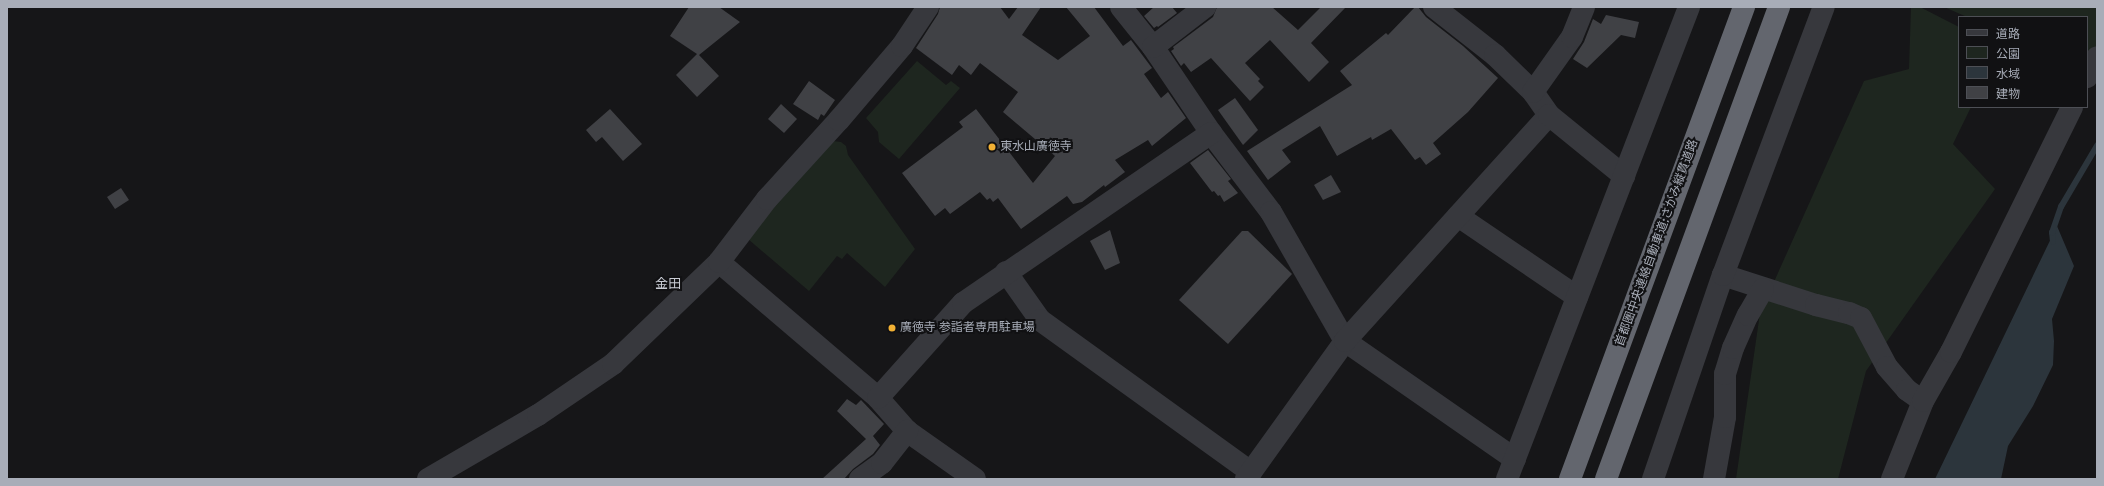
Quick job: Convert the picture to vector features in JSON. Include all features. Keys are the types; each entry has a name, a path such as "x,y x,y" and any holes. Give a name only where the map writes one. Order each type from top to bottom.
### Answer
{"highway":[{"name":"首都圏中央連絡自動車道;さがみ縦貫道路","path":"1570,479 1744,7"},
{"path":"1606,479 1779,7"}],"street":[{"path":"428,479 538,415 613,364 719,262 767,199 902,46 928,7"},
{"path":"1121,7 1153,47 1211,133 1271,212 1345,341 1511,469 1689,7"},
{"path":"1153,47 1205,7"},
{"path":"1434,7 1496,55 1533,92 1549,115 1624,176"},
{"path":"1533,92 1572,37 1584,7"},
{"path":"1653,479 1723,275 1824,7"},
{"path":"2088,75 2097,57"},
{"path":"1892,479 1923,401 1951,352 2072,108"},
{"path":"1006,272 1040,320 1248,477 1345,341 1549,115"},
{"path":"878,398 963,303 1006,272 1211,133"},
{"path":"1458,216 1577,297"},
{"path":"719,262 878,398 907,431 975,479"},
{"path":"1723,275 1763,289 1849,313 1861,318 1887,366 1907,390 1923,401"},
{"path":"1714,479 1725,417 1725,374 1733,348 1763,289"},
{"path":"860,479 882,463 907,431"}],"green space":[{"path":"1911,7 1920,7 1958,26 1958,108 1971,108 1953,144 1995,189 1866,371 1838,479 1736,479 1760,313 1864,81 1909,69"},
{"path":"1944,7 2097,7 2097,65 2088,70 2088,16 1965,16"},
{"path":"917,61 946,85 951,81 960,88 899,159 879,142 878,132 866,118"},
{"path":"833,141 841,142 846,146 848,155 915,249 885,287 847,253 842,259 837,256 809,291 748,239 780,199"}],"water":[{"path":"2057,226 2074,266 2052,319 2054,341 2053,365 2033,406 2008,446 2001,479 1935,479"}],"building":[{"path":"689,7 719,7 740,22 699,55 719,76 697,97 676,75 697,54 670,36"},
{"path":"940,7 1000,7 1009,19 1018,7 1041,7 1022,35 1058,60 1090,36 1066,7 1094,7 1123,46 1131,40 1152,68 1144,74 1161,98 1168,92 1186,118 1152,146 1148,140 1115,160 1125,172 1105,187 1104,185 1082,202 1073,204 1067,196 1021,229 998,198 993,202 990,198 987,200 980,192 950,214 945,208 935,216 902,173 963,127 959,122 976,109 1033,183 1055,156 1003,112 1018,92 980,63 971,75 959,65 952,75 916,48 938,14"},
{"path":"1154,7 1172,7 1177,13 1158,27 1157,26 1154,28 1144,16"},
{"path":"1217,7 1272,7 1298,30 1321,7 1346,7 1311,43 1329,62 1309,82 1270,40 1245,63 1260,79 1258,81 1264,87 1250,101 1211,58 1191,72 1184,63 1181,66 1171,51 1174,49 1173,47 1213,17"},
{"path":"1415,7 1418,7 1426,17 1463,46 1498,78 1468,112 1433,143 1441,154 1426,165 1420,157 1415,160 1391,129 1372,140 1371,137 1337,156 1320,126 1282,150 1291,162 1268,180 1247,151 1352,85 1340,71 1386,33 1388,35"},
{"path":"1606,15 1639,22 1635,38 1621,35 1587,68 1573,59 1584,42 1593,19 1601,24"},
{"path":"809,81 835,100 824,116 821,114 818,120 793,104"},
{"path":"1235,98 1258,130 1243,145 1218,110"},
{"path":"781,104 797,119 784,133 768,119"},
{"path":"610,109 642,144 623,161 602,137 596,142 586,130"},
{"path":"1208,150 1231,179 1228,181 1238,193 1224,202 1220,195 1218,196 1214,191 1212,192 1190,163"},
{"path":"1331,175 1341,192 1323,200 1314,185"},
{"path":"121,188 129,200 115,209 107,197"},
{"path":"1110,230 1120,263 1105,270 1090,241"},
{"path":"1242,231 1248,231 1292,274 1228,344 1179,300"},
{"path":"847,399 856,405 861,400 884,424 873,436 880,445 873,454 853,469 844,479 822,479 866,439 837,411"}],"waterway":[{"path":"2053,242 2052,233 2061,207 2097,146"}],"place":[{"name":"東水山廣徳寺","path":"992,147"},
{"name":"廣徳寺 参詣者専用駐車場","path":"892,328"}],"district":[{"name":"金田","path":"668,284"}]}
